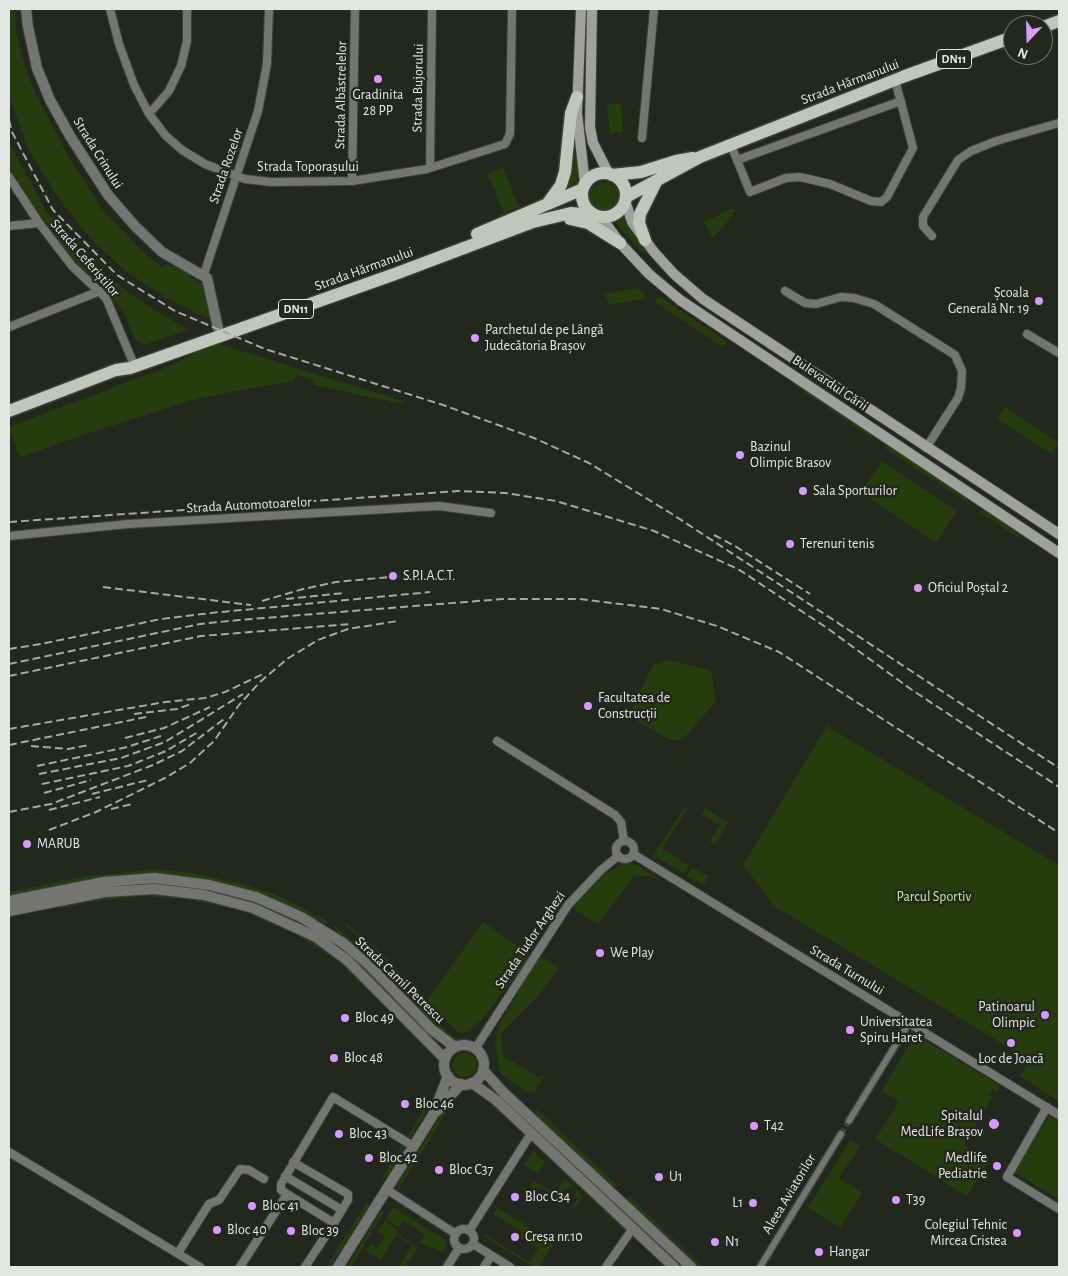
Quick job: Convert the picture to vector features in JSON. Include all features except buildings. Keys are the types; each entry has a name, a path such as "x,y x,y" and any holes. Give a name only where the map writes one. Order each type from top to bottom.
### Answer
{"main road":[{"path":"581,9 577,97 578,133 584,165 583,201 586,207 598,216 618,212 626,198 624,185 611,174 593,143 590,127 592,9"},
{"name":"Strada Hărmanului","path":"626,198 700,157 895,80 1003,42"},
{"path":"538,210 552,199 561,186 571,113 577,97"},
{"name":"Strada Hărmanului","path":"611,174 641,172 676,161 700,157"},
{"path":"584,187 595,175 611,174"},
{"path":"645,240 639,223 640,214 648,195 658,179"},
{"name":"Strada Hărmanului","path":"9,411 116,370 132,360 429,253 538,210 584,187"},
{"name":"Bulevardul Gării","path":"626,198 632,222 645,240 665,265 703,299 1059,534"},
{"name":"Strada Hărmanului","path":"116,370 130,368 396,274 533,222 571,213 598,216"},
{"path":"556,216 588,223 620,243"},
{"name":"Bulevardul Gării","path":"598,216 620,243 657,282 680,300 1059,553"}],"street":[{"name":"Strada Crinului","path":"26,9 31,46 42,80 61,120 97,180 120,210 149,240 172,258 204,274"},
{"name":"Strada Toporașului","path":"110,9 124,60 149,114 166,136 182,150 205,164 238,176 271,182 352,181 430,168 501,146 508,141 512,9"},
{"path":"149,114 169,91 182,66 187,41 187,9"},
{"name":"Strada Rozelor","path":"204,274 253,132 267,64 269,9"},
{"name":"Strada Albăstrelelor","path":"352,181 355,9"},
{"name":"Strada Bujorului","path":"430,168 432,9"},
{"path":"642,138 654,9"},
{"path":"731,145 750,192 786,178 800,176 830,184 871,201 881,202 887,197 913,150 895,80"},
{"path":"737,160 901,101"},
{"path":"932,236 923,226 923,217 953,166 977,149 1059,123"},
{"name":"Strada Ceferiștilor","path":"9,177 39,223 72,266 100,291 112,309 132,360"},
{"path":"9,226 39,223"},
{"path":"204,274 207,278 218,328"},
{"path":"9,327 100,291"},
{"path":"785,291 805,303 816,304 833,298 854,298 874,304 955,354 960,362 963,379 958,398 926,448"},
{"path":"1027,334 1059,353"},
{"name":"Strada Automotoarelor","path":"9,536 128,524 439,506 462,511 491,513"},
{"path":"497,741 615,815 620,822 624,841 633,846 633,854 626,859 618,856 617,846 624,841"},
{"name":"Strada Turnului","path":"633,854 1059,1115"},
{"name":"Strada Tudor Arghezi","path":"475,1049 568,905 601,870 618,856"},
{"name":"Strada Camil Petrescu","path":"9,901 104,882 155,878 209,885 256,898 301,917 349,948 368,964 432,1028 455,1047"},
{"name":"Strada Camil Petrescu","path":"9,911 104,892 155,889 204,894 254,908 310,934 348,960 445,1059"},
{"path":"849,1121 909,1023"},
{"path":"338,1267 433,1115 460,1084 472,1082 483,1070 483,1060 475,1049 467,1045 455,1047 445,1059 445,1070 448,1076 460,1084"},
{"path":"483,1070 504,1092 691,1267"},
{"path":"433,1115 448,1076"},
{"path":"472,1082 488,1092 532,1132 674,1267"},
{"path":"334,1223 287,1194 280,1187 333,1097 413,1146"},
{"path":"1047,1107 1007,1176 1059,1208"},
{"path":"469,1231 532,1132"},
{"name":"Aleea Aviatorilor","path":"760,1267 841,1134"},
{"path":"9,1152 200,1267"},
{"path":"294,1162 348,1194 349,1197 305,1267"},
{"path":"178,1253 210,1204 219,1200 240,1169 249,1170 264,1179"},
{"path":"285,1176 342,1210"},
{"path":"386,1190 456,1234"},
{"path":"240,1267 287,1194"},
{"path":"606,1267 633,1228"},
{"path":"463,1229 469,1231 473,1235 473,1244 465,1249 459,1248 455,1243 456,1234 463,1229"},
{"path":"473,1244 510,1267"},
{"path":"447,1267 459,1248"},
{"path":"484,1267 491,1256"}],"green space":[{"path":"9,9 15,9 16,32 25,67 36,94 71,161 103,210 143,252 162,267 168,264 191,274 191,277 198,283 204,283 212,321 168,299 127,272 95,243 61,202 28,148 9,97"},
{"path":"607,104 621,104 623,132 610,134"},
{"path":"9,142 47,213 113,281 148,306 189,330 144,345 136,340 122,309 71,257 32,212 9,174"},
{"path":"572,145 577,160 578,180 563,193"},
{"path":"503,168 519,207 504,213 488,174"},
{"path":"604,182 614,186 618,196 614,206 604,210 594,206 590,196 594,186"},
{"path":"731,209 736,209 723,228 712,238 704,222"},
{"path":"624,215 647,251 643,253 614,222"},
{"path":"636,288 643,291 645,299 608,305 605,294"},
{"path":"659,296 727,342 723,347 655,302"},
{"path":"216,343 403,401 403,404 314,385 313,380 296,375 293,381 199,398 20,457 9,427 167,367"},
{"path":"799,384 874,437 872,438 794,385"},
{"path":"1005,407 1059,443 1052,454 997,419"},
{"path":"890,446 967,497 968,503 883,447"},
{"path":"882,461 957,511 936,543 861,492"},
{"path":"984,509 1024,538 1019,538 981,513"},
{"path":"668,660 711,670 716,701 688,734 678,741 670,740 630,717 630,712 653,665"},
{"name":"Parcul Sportiv","path":"827,726 1059,865 1059,1101 1020,1076 1029,1060 774,906 743,865"},
{"path":"684,808 687,809 686,811 662,848 689,866 684,874 657,857 654,860 653,855"},
{"path":"705,808 728,823 715,845 710,842 720,826 701,814"},
{"path":"624,863 638,865 664,883 648,875 633,877 598,924 576,911 573,907 605,874"},
{"path":"692,868 708,876 704,885 687,876"},
{"path":"155,869 193,873 250,886 281,897 329,922 322,924 300,912 192,878 175,875 154,874 9,897 9,892 82,877"},
{"path":"136,882 192,885 253,899 302,921 353,956 427,1030 425,1032 366,971 328,940 278,913 231,896 191,888 136,885 9,907 9,904 76,890"},
{"path":"134,893 186,895 233,907 233,909 188,899 143,896 89,902 59,909 64,903"},
{"path":"251,912 316,942 340,958 420,1037 417,1039 338,961 294,933 247,913"},
{"path":"483,922 526,952 528,956 526,963 481,1020 469,1032 459,1033 426,1002"},
{"path":"346,923 379,951 426,999 425,1001 373,949 345,925"},
{"path":"334,925 378,962 454,1038 467,1038 468,1040 452,1040 436,1028 437,1022 432,1024 396,981 384,974 335,933"},
{"path":"540,955 559,968 538,996 501,1033 503,1056 538,1077 545,1075 534,1092 530,1091 528,1093 500,1073 495,1045 498,1027"},
{"path":"913,1038 921,1043 924,1040 1001,1086 997,1092 992,1089 989,1096 992,1098 964,1145 989,1162 967,1196 875,1139 899,1102 882,1091"},
{"path":"465,1053 473,1057 477,1065 473,1073 465,1077 457,1073 453,1065 457,1057"},
{"path":"503,1097 684,1267 679,1267 501,1099"},
{"path":"430,1099 432,1101 387,1177 381,1180"},
{"path":"536,1109 619,1187 611,1186 537,1117"},
{"path":"444,1110 447,1112 398,1190 397,1185"},
{"path":"1049,1116 1059,1122 1059,1199 1014,1172"},
{"path":"850,1140 860,1146 839,1178 862,1193 840,1228 808,1208"},
{"path":"532,1143 555,1160 559,1167 579,1186 589,1191 626,1228 625,1231"},
{"path":"533,1151 545,1162 538,1174 524,1165"},
{"path":"560,1174 583,1196 575,1209 572,1208 578,1198 574,1196 576,1191 571,1187 564,1190 559,1199 542,1189 534,1190 530,1187 534,1181 556,1193 564,1179"},
{"path":"628,1195 703,1267 697,1267 629,1203"},
{"path":"367,1202 370,1204 330,1267 326,1267"},
{"path":"393,1207 447,1241 444,1252 420,1243 425,1234 403,1221 398,1227 386,1219"},
{"path":"498,1208 553,1242 539,1267 533,1267 483,1236 482,1233 530,1262 538,1248 521,1239 520,1231 493,1214"},
{"path":"381,1211 384,1212 351,1267 347,1267"},
{"path":"385,1221 397,1230 396,1233 418,1247 405,1267 399,1267 412,1245 396,1235 381,1260 366,1251 371,1244 378,1248 385,1237 378,1232"}],"tunnel":[{"path":"841,1134 849,1121"}],"railway":[{"path":"9,120 12,132 53,210 117,275 175,311 265,349 443,405 534,438 589,463 672,514 1059,768"},
{"path":"9,522 459,491 505,493 556,501 654,531 738,569 827,628 912,690 1059,787"},
{"path":"714,535 735,546 810,594"},
{"path":"262,601 336,582 423,574"},
{"path":"103,587 251,605"},
{"path":"9,649 161,619 430,592"},
{"path":"286,599 343,593"},
{"path":"9,664 200,624 239,620 503,599 580,599 661,609 717,626 779,652 1059,833"},
{"path":"49,830 96,812 165,778 190,763 214,741 239,705 260,682 287,659 318,640 348,629 398,621"},
{"path":"9,676 201,636 351,624"},
{"path":"9,729 165,702 205,698 225,692 263,674"},
{"path":"39,774 121,758 165,742 243,694"},
{"path":"134,714 177,709 191,704"},
{"path":"125,738 164,728 210,707"},
{"path":"9,745 146,717"},
{"path":"9,812 51,804 153,765 182,751 224,719"},
{"path":"42,784 128,766 166,751 198,732"},
{"path":"37,766 127,747 161,736"},
{"path":"31,746 68,749 89,745"},
{"path":"44,793 91,780"},
{"path":"92,794 148,780"},
{"path":"49,810 100,797"},
{"path":"111,809 133,804"}],"place":[{"name":"Gradinita 28 PP","path":"378,79"},
{"name":"Școala Generală Nr. 19","path":"1039,301"},
{"name":"Parchetul de pe Lângă Judecătoria Brașov","path":"475,338"},
{"name":"Bazinul Olimpic Brasov","path":"740,455"},
{"name":"Sala Sporturilor","path":"803,491"},
{"name":"Terenuri tenis","path":"790,544"},
{"name":"S.P.I.A.C.T.","path":"393,576"},
{"name":"Oficiul Poștal 2","path":"918,588"},
{"name":"Facultatea de Construcții","path":"588,706"},
{"name":"MARUB","path":"27,844"},
{"name":"We Play","path":"600,953"},
{"name":"Patinoarul Olimpic","path":"1045,1015"},
{"name":"Bloc 49","path":"345,1018"},
{"name":"Universitatea Spiru Haret","path":"850,1030"},
{"name":"Loc de Joacă","path":"1011,1043"},
{"name":"Bloc 48","path":"334,1058"},
{"name":"Bloc 46","path":"405,1104"},
{"name":"Spitalul MedLife Brașov","path":"994,1124"},
{"name":"T42","path":"754,1126"},
{"name":"Bloc 43","path":"339,1134"},
{"name":"Bloc 42","path":"369,1158"},
{"name":"Medlife Pediatrie","path":"997,1166"},
{"name":"Bloc C37","path":"439,1170"},
{"name":"U1","path":"659,1177"},
{"name":"Bloc C34","path":"515,1197"},
{"name":"T39","path":"896,1200"},
{"name":"L1","path":"753,1203"},
{"name":"Bloc 41","path":"252,1206"},
{"name":"Bloc 40","path":"217,1230"},
{"name":"Bloc 39","path":"291,1231"},
{"name":"Colegiul Tehnic Mircea Cristea","path":"1017,1233"},
{"name":"Creșa nr.10","path":"515,1237"},
{"name":"N1","path":"715,1242"},
{"name":"Hangar","path":"819,1252"}]}
